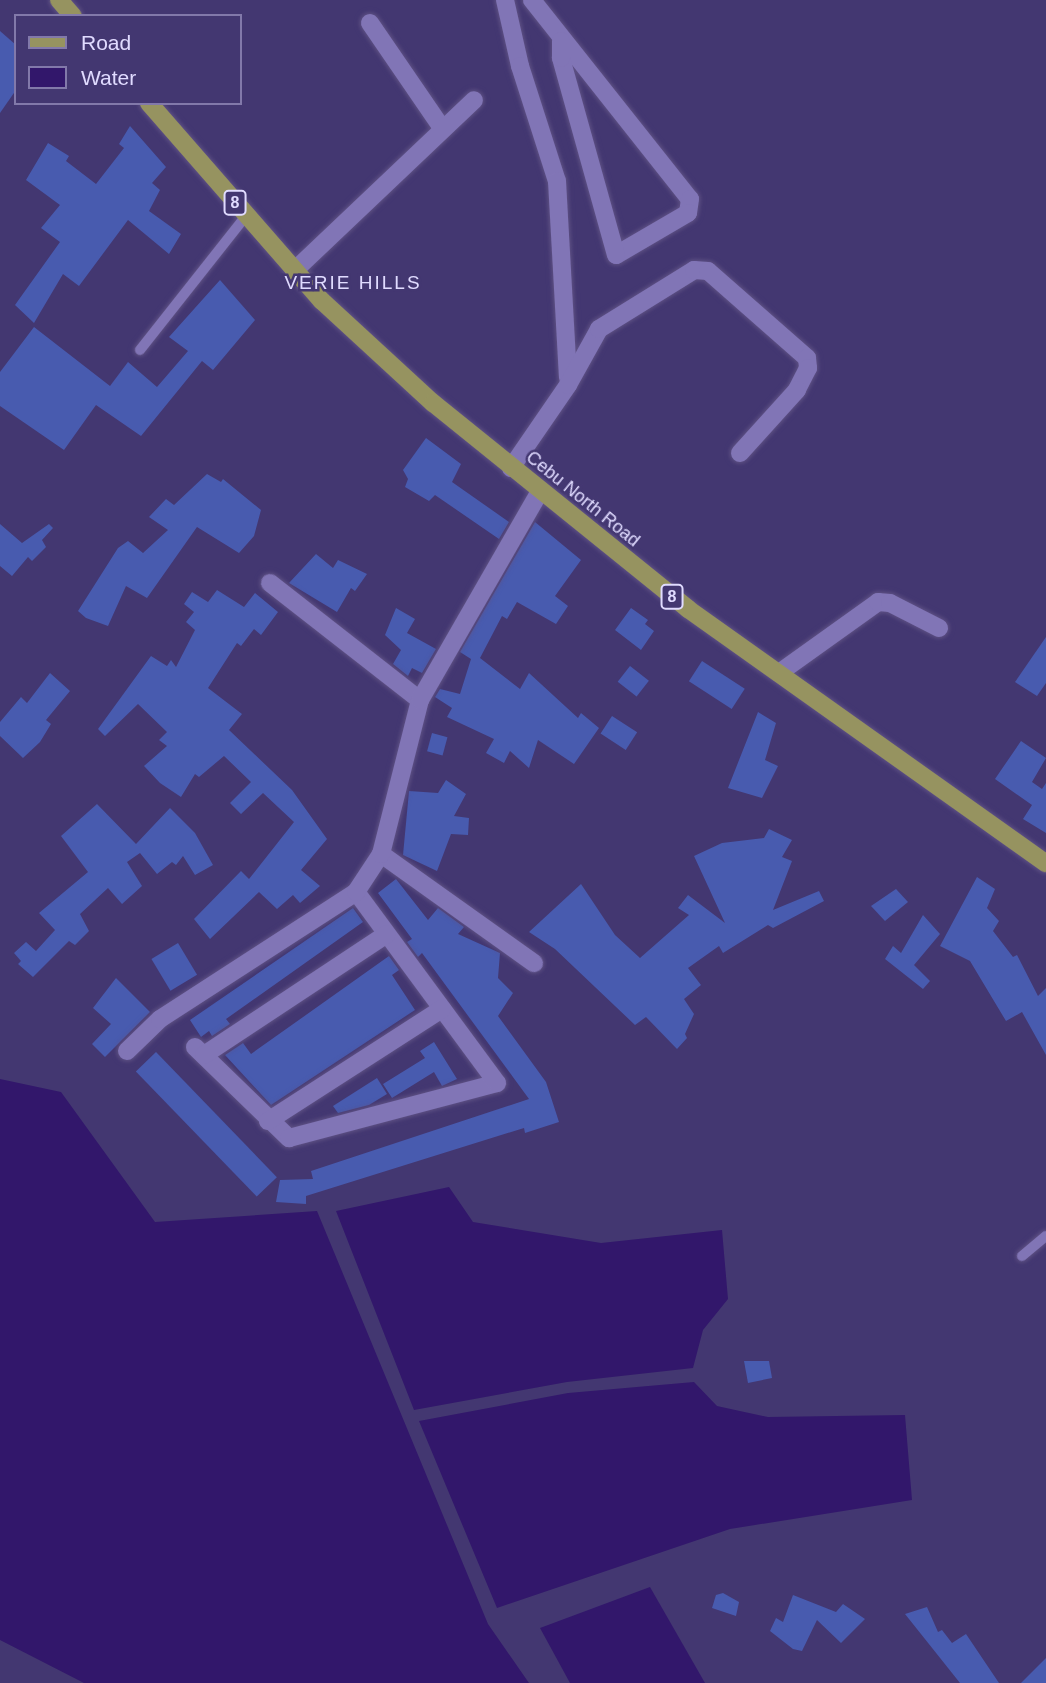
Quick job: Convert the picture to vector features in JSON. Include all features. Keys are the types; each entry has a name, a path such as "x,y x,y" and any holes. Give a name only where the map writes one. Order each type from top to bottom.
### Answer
{"main road":[{"path":"59,0 71,14"},
{"name":"Cebu North Road","path":"151,105 294,271 433,403 688,609 1046,863"}],"street":[{"path":"505,0 520,66 558,181 568,385"},
{"path":"532,0 561,41 690,199 688,213 616,255 561,58 561,41"},
{"path":"370,23 442,128"},
{"path":"294,271 474,100"},
{"path":"511,468 568,385 599,328 694,270 708,271 807,358 808,368 797,390 740,453"},
{"path":"127,1051 160,1019 356,892 381,854 420,700 540,491"},
{"path":"270,583 420,700"},
{"path":"779,673 878,601 890,603 939,628"},
{"path":"381,854 534,963"},
{"path":"356,892 497,1083 289,1138 268,1121 200,1051 387,934"},
{"path":"268,1121 442,1009"}],"lane":[{"path":"140,350 246,216"},
{"path":"1022,1256 1046,1236"}],"water":[{"path":"0,1079 61,1092 155,1222 317,1211 488,1624 529,1683 84,1683 0,1640"},
{"path":"449,1187 473,1222 601,1243 722,1230 728,1299 703,1330 693,1368 567,1382 414,1410 336,1211"},
{"path":"694,1382 717,1406 768,1417 905,1415 912,1500 730,1529 497,1608 419,1421 568,1393"},
{"path":"650,1587 705,1683 570,1683 540,1628"}],"building":[{"path":"0,31 14,43 14,93 0,113"},
{"path":"130,126 166,167 152,183 160,190 149,211 181,234 169,254 128,220 79,286 63,274 34,323 15,305 60,242 41,228 60,205 26,180 48,143 69,156 66,161 96,184 124,148 119,144"},
{"path":"220,280 255,320 213,370 202,361 141,436 96,405 64,450 0,406 0,372 34,327 110,386 128,362 157,387 188,351 169,337"},
{"path":"426,438 461,464 452,482 509,522 499,539 435,495 429,501 405,487 408,479 403,470"},
{"path":"207,474 221,482 223,479 261,510 254,536 239,553 197,527 147,598 126,586 108,626 86,618 78,611 118,548 128,541 143,553 168,530 149,517 166,499 174,505"},
{"path":"535,522 581,560 555,596 568,606 556,624 517,602 507,619 502,616 480,658 520,689 529,673 578,718 581,713 599,728 574,764 538,740 529,768 510,751 504,763 486,753 494,739 447,717 452,708 435,697 440,689 460,694 471,659 460,652"},
{"path":"0,524 22,543 49,524 53,528 42,540 46,547 32,561 28,557 12,576 0,566"},
{"path":"316,554 333,568 338,560 367,574 355,591 351,588 337,612 289,583"},
{"path":"217,590 244,607 255,593 278,612 261,635 254,629 241,646 237,643 208,688 242,714 229,730 292,790 327,839 301,870 320,886 300,903 293,895 277,909 259,892 210,939 194,919 241,871 249,879 294,822 263,793 241,814 230,803 251,782 224,756 199,777 195,774 181,797 160,783 144,766 167,746 159,740 167,732 138,704 105,736 98,729 151,656 167,666 171,660 176,667 195,630 186,622 194,612 184,604 192,592 208,602"},
{"path":"396,608 415,619 407,633 436,649 422,673 412,668 408,676 393,664 401,650 385,635"},
{"path":"631,608 648,620 645,624 654,631 641,650 615,630"},
{"path":"1046,637 1046,683 1037,696 1015,682"},
{"path":"702,661 745,689 732,709 689,681"},
{"path":"630,666 649,681 637,697 618,682"},
{"path":"50,673 70,691 46,720 51,724 40,742 23,758 0,736 0,722 21,697 27,703"},
{"path":"758,712 776,723 765,760 778,766 762,798 728,788"},
{"path":"612,716 637,732 626,750 601,734"},
{"path":"432,733 447,737 443,755 427,751"},
{"path":"1021,741 1046,758 1032,782 1042,789 1046,783 1046,833 1023,819 1032,805 995,779"},
{"path":"446,780 466,794 454,816 469,818 468,835 451,834 437,871 403,855 409,791 438,793"},
{"path":"97,804 136,844 170,808 195,833 213,865 195,875 183,856 176,865 172,862 157,874 140,853 127,862 142,886 122,904 108,888 80,914 89,931 75,945 69,941 33,977 18,964 21,961 14,953 26,942 36,951 55,930 39,913 88,872 61,836"},
{"path":"769,829 792,840 782,857 792,861 773,910 819,891 824,901 773,928 768,925 723,953 719,946 688,968 701,985 684,999 694,1014 685,1034 687,1038 677,1049 646,1017 635,1025 555,949 529,932 581,884 615,935 640,958 689,915 678,908 688,895 725,923 694,856 722,843 764,838"},
{"path":"977,877 995,889 987,908 999,921 993,931 1013,957 1017,955 1038,996 1046,988 1046,1055 1022,1012 1006,1021 970,961 940,946"},
{"path":"396,879 428,920 438,908 464,927 458,934 500,953 498,978 513,993 498,1016 546,1082 559,1122 525,1133 524,1128 306,1196 306,1204 276,1202 280,1180 313,1179 311,1171 529,1099 422,953 418,957 407,942 412,939 378,893"},
{"path":"896,889 908,902 885,921 871,906"},
{"path":"353,908 363,922 226,1019 230,1024 212,1036 209,1031 201,1037 190,1020"},
{"path":"923,915 940,934 914,965 930,981 923,989 885,959 893,946 901,953"},
{"path":"178,943 197,975 170,991 151,959"},
{"path":"389,956 399,970 392,975 415,1010 271,1105 225,1055 243,1043 251,1054"},
{"path":"116,978 150,1012 105,1057 92,1044 111,1024 93,1008"},
{"path":"434,1042 457,1079 442,1086 434,1072 392,1098 383,1084 425,1058 420,1051"},
{"path":"156,1052 277,1177 257,1197 136,1071"},
{"path":"377,1078 387,1094 369,1105 338,1113 333,1106"},
{"path":"744,1361 769,1361 772,1378 748,1383"},
{"path":"723,1593 739,1602 736,1616 712,1608 716,1595"},
{"path":"793,1595 836,1612 843,1604 865,1619 841,1643 817,1620 802,1651 793,1649 770,1631 776,1618 783,1622"},
{"path":"927,1607 938,1632 942,1630 952,1643 966,1634 999,1683 960,1683 905,1614"},
{"path":"1046,1658 1046,1683 1021,1683"}],"district":[{"name":"VERIE HILLS","path":"353,283"}]}
